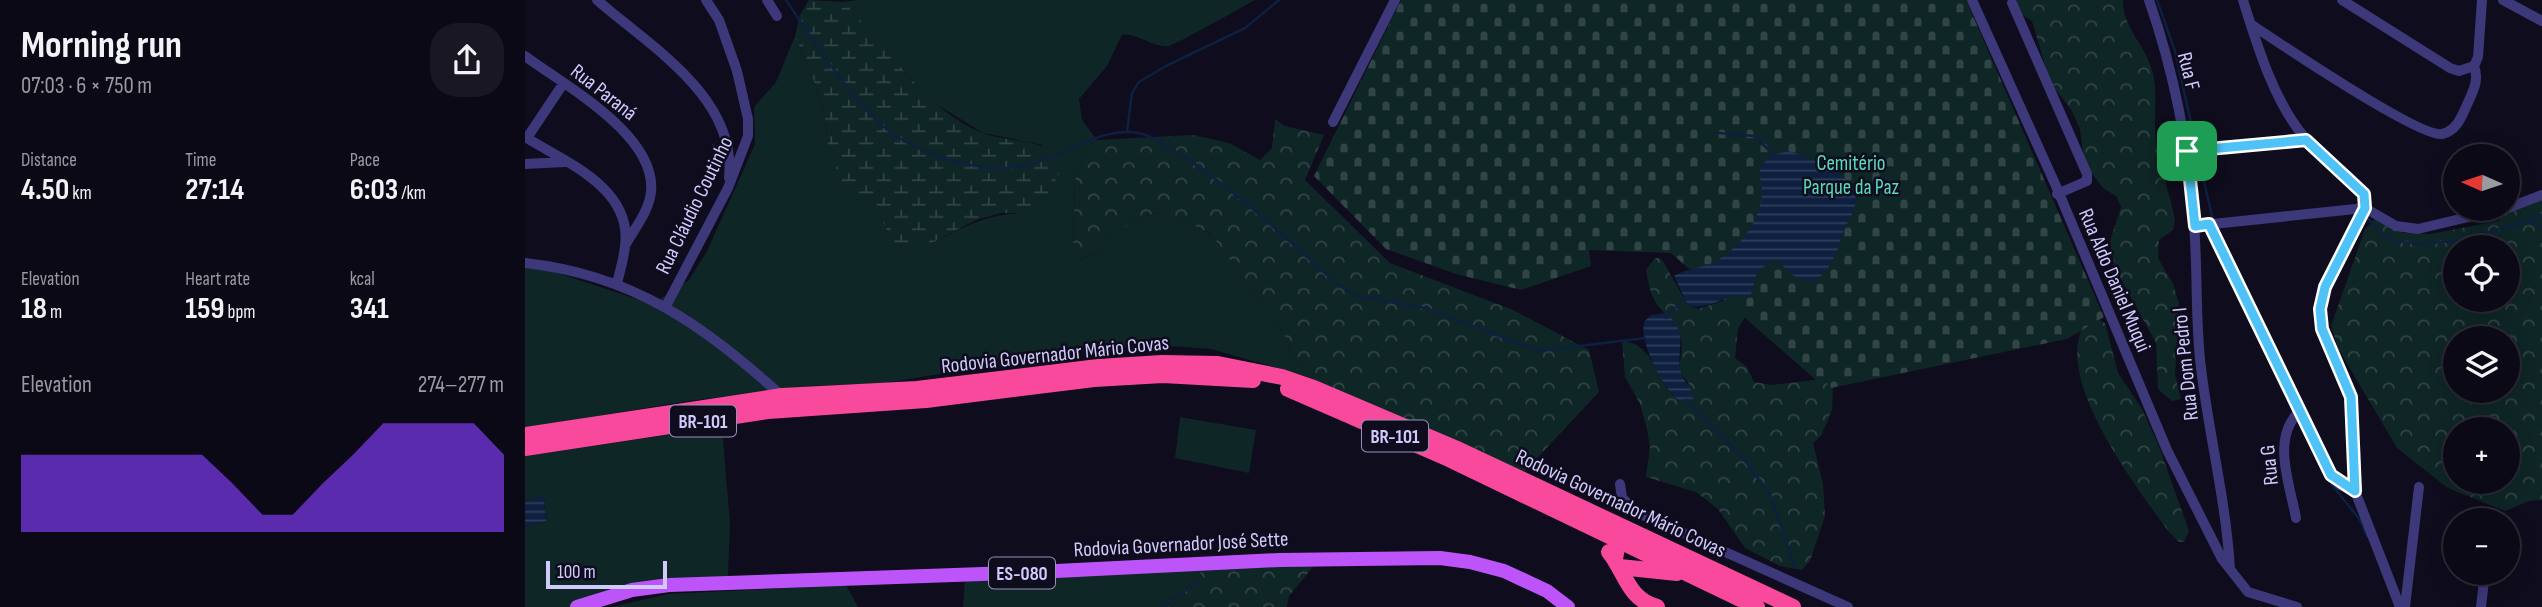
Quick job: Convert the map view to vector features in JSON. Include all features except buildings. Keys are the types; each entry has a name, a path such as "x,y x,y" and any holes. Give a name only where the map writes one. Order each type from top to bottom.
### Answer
{"highway":[{"name":"Rodovia Governador Mário Covas","path":"525,435 782,396 917,389 1162,363 1194,362 1245,369 1314,388 1454,448 1788,604 1800,607"},
{"name":"Rodovia Governador Mário Covas","path":"525,448 768,411 978,395 1105,378 1210,375 1248,379 1286,388 1449,459 1757,607"},
{"path":"1573,520 1618,563 1653,571 1685,573"},
{"path":"1653,571 1646,581 1645,590 1657,607 1635,595 1624,581 1618,563 1618,542 1629,537 1710,573 1723,574"}],"main road":[{"name":"Rodovia Governador José Sette","path":"577,607 632,590 669,585 1279,560 1440,558 1504,571 1547,591 1568,607"}],"street":[{"path":"597,0 678,70 717,113 729,146 728,188"},
{"name":"Rua Cláudio Coutinho","path":"666,306 728,188 748,136 748,119 737,71 719,20 706,0"},
{"path":"767,0 777,16"},
{"path":"1333,122 1376,32 1395,0"},
{"name":"Rua Aldo Daniel Muqui","path":"1972,0 2167,450 2230,572"},
{"name":"Rua F","path":"2149,0 2173,85 2187,151"},
{"path":"2243,0 2286,108 2306,140 2358,185 2364,194 2365,208 2325,287 2320,309 2322,329 2351,397 2355,491 2403,607"},
{"path":"2342,0 2450,68 2459,71 2474,66 2478,58 2482,0"},
{"path":"2503,0 2542,21"},
{"path":"2012,2 2087,174 2087,181 2081,186 2057,194"},
{"path":"2251,24 2404,120 2431,133 2441,134 2453,130 2462,117 2478,75 2474,66"},
{"name":"Rua Paraná","path":"525,56 629,135 650,172 648,204 626,244"},
{"path":"563,84 526,138 583,172 613,199 621,213 626,244 617,283"},
{"path":"2187,151 2306,140"},
{"name":"Rua Dom Pedro I","path":"2187,151 2195,226 2201,369 2215,452 2230,572"},
{"path":"525,164 565,162"},
{"path":"2520,203 2542,195"},
{"path":"2195,226 2365,208 2396,226 2410,229 2461,221"},
{"path":"2209,224 2331,475 2355,491"},
{"path":"525,263 617,283 666,306 731,351 782,396"},
{"name":"Rua G","path":"2296,518 2284,438 2289,421 2299,412"},
{"path":"1620,484 1622,498 1638,513 1845,606"},
{"path":"2403,607 2419,487"},
{"path":"2230,572 2248,592 2283,606 2297,607"},
{"path":"2481,607 2484,585"}],"green space":[{"path":"809,0 843,2 925,93 962,123 983,133 1029,143 1049,151 1057,158 1062,168 1049,192 1024,213 1001,213 976,220 932,243 899,249 887,231 872,197 844,190 828,147 825,118 816,86 795,36 800,15"},
{"path":"1255,0 1168,46 1122,35 1107,66 1079,99 1082,120 1097,140 1085,149 1075,180 1073,248 1082,259 1098,252 1110,236 1139,218 1157,213 1186,222 1212,235 1284,334 1290,350 1308,377 1211,349 1154,345 1069,353 885,383 810,386 681,402 525,428 525,266 561,274 652,304 689,280 707,251 755,144 754,107 776,82 795,36 816,86 825,118 828,147 872,196 887,231 932,243 988,218 1024,213 1042,145 983,133 931,101 843,2"},
{"name":"Cemitério Parque da Paz","path":"1401,0 1966,0 2104,317 2067,339 1831,388 1823,379 1817,381 1671,253 1589,250 1591,266 1521,290 1456,274 1386,249 1314,176"},
{"path":"2012,0 2123,0 2127,20 2150,63 2155,91 2157,150 2175,220 2173,230 2159,240 2158,258 2173,284 2179,304 2175,375 2181,399 2172,401 2158,389 2156,343 2115,268 2110,241 2121,207 2116,196 2103,188 2084,163 2080,129 2072,111 2050,82 2032,21 2021,14"},
{"path":"1275,119 1285,126 1324,135 1305,180 1390,263 1513,310 1589,350 1599,392 1524,472 1308,377 1290,350 1284,334 1211,234 1186,222 1156,213 1139,218 1110,236 1098,252 1081,259 1073,248 1075,180 1085,149 1097,140 1193,135 1229,143 1260,160 1272,148"},
{"path":"2542,199 2542,500 2529,501 2512,508 2498,508 2463,494 2520,494 2520,417 2443,417 2443,484 2397,448 2338,348 2331,326 2365,229 2376,218 2404,233 2430,234 2499,221 2520,221 2520,207"},
{"path":"1655,258 1660,258 1664,263 1688,305 1698,309 1740,295 1746,316 1738,328 1735,358 1747,367 1754,382 1772,385 1823,379 1833,387 1832,410 1821,436 1813,443 1823,484 1825,516 1810,561 1802,570 1780,566 1745,548 1718,509 1696,492 1646,477 1650,448 1647,429 1640,404 1625,377 1622,341 1633,343 1642,349 1671,394 1679,401 1689,384 1680,372 1681,338 1673,322 1656,303 1649,285 1646,270"},
{"path":"2091,316 2105,323 2118,373 2142,409 2158,444 2189,531 2184,542 2179,542 2168,531 2099,426 2078,364 2079,338"},
{"path":"1180,417 1256,430 1249,473 1175,458"},
{"path":"722,427 730,523 728,576 570,607 525,607 525,526 546,521 544,497 525,500 525,456"},
{"path":"1317,562 1289,596 1287,607 1168,607 1205,568"},
{"path":"1205,568 1168,607 963,607 965,579"},
{"path":"846,585 858,607 612,607 668,594"}],"water":[{"path":"1788,151 1829,168 1848,182 1854,191 1854,209 1829,267 1815,281 1806,280 1773,260 1757,272 1750,298 1736,296 1704,306 1688,305 1674,276 1720,259 1738,244 1758,212 1762,189 1760,168 1770,156"},
{"path":"1665,313 1680,333 1680,369 1693,399 1679,401 1673,395 1660,376 1645,341 1644,322 1651,315"},
{"path":"544,497 546,521 525,526 525,500"}],"waterway":[{"path":"786,0 828,61 875,119 906,142 946,159 1008,168 1040,161 1110,134 1144,134 1180,154 1221,183 1335,282 1355,295 1425,308 1539,351 1645,338"},
{"path":"1127,132 1132,93 1139,82 1245,28 1279,0"},
{"path":"2157,0 2175,51 2196,145"},
{"path":"1719,133 1754,136 1774,155"},
{"path":"2197,152 2213,220"},
{"path":"2366,217 2384,236 2401,242 2421,244 2464,239 2542,215"},
{"path":"2529,220 2542,228"},
{"path":"1666,318 1685,297"},
{"path":"1687,400 1745,461 1770,494 1795,567"},
{"path":"2329,481 2360,520 2367,536"},
{"path":"1162,607 1199,581"}],"route":[{"path":"2306,140 2358,185 2364,194 2365,208 2325,287 2320,309 2322,329 2351,397 2355,491 2340,485 2331,475 2209,224 2195,226 2187,151 2306,140"}]}
